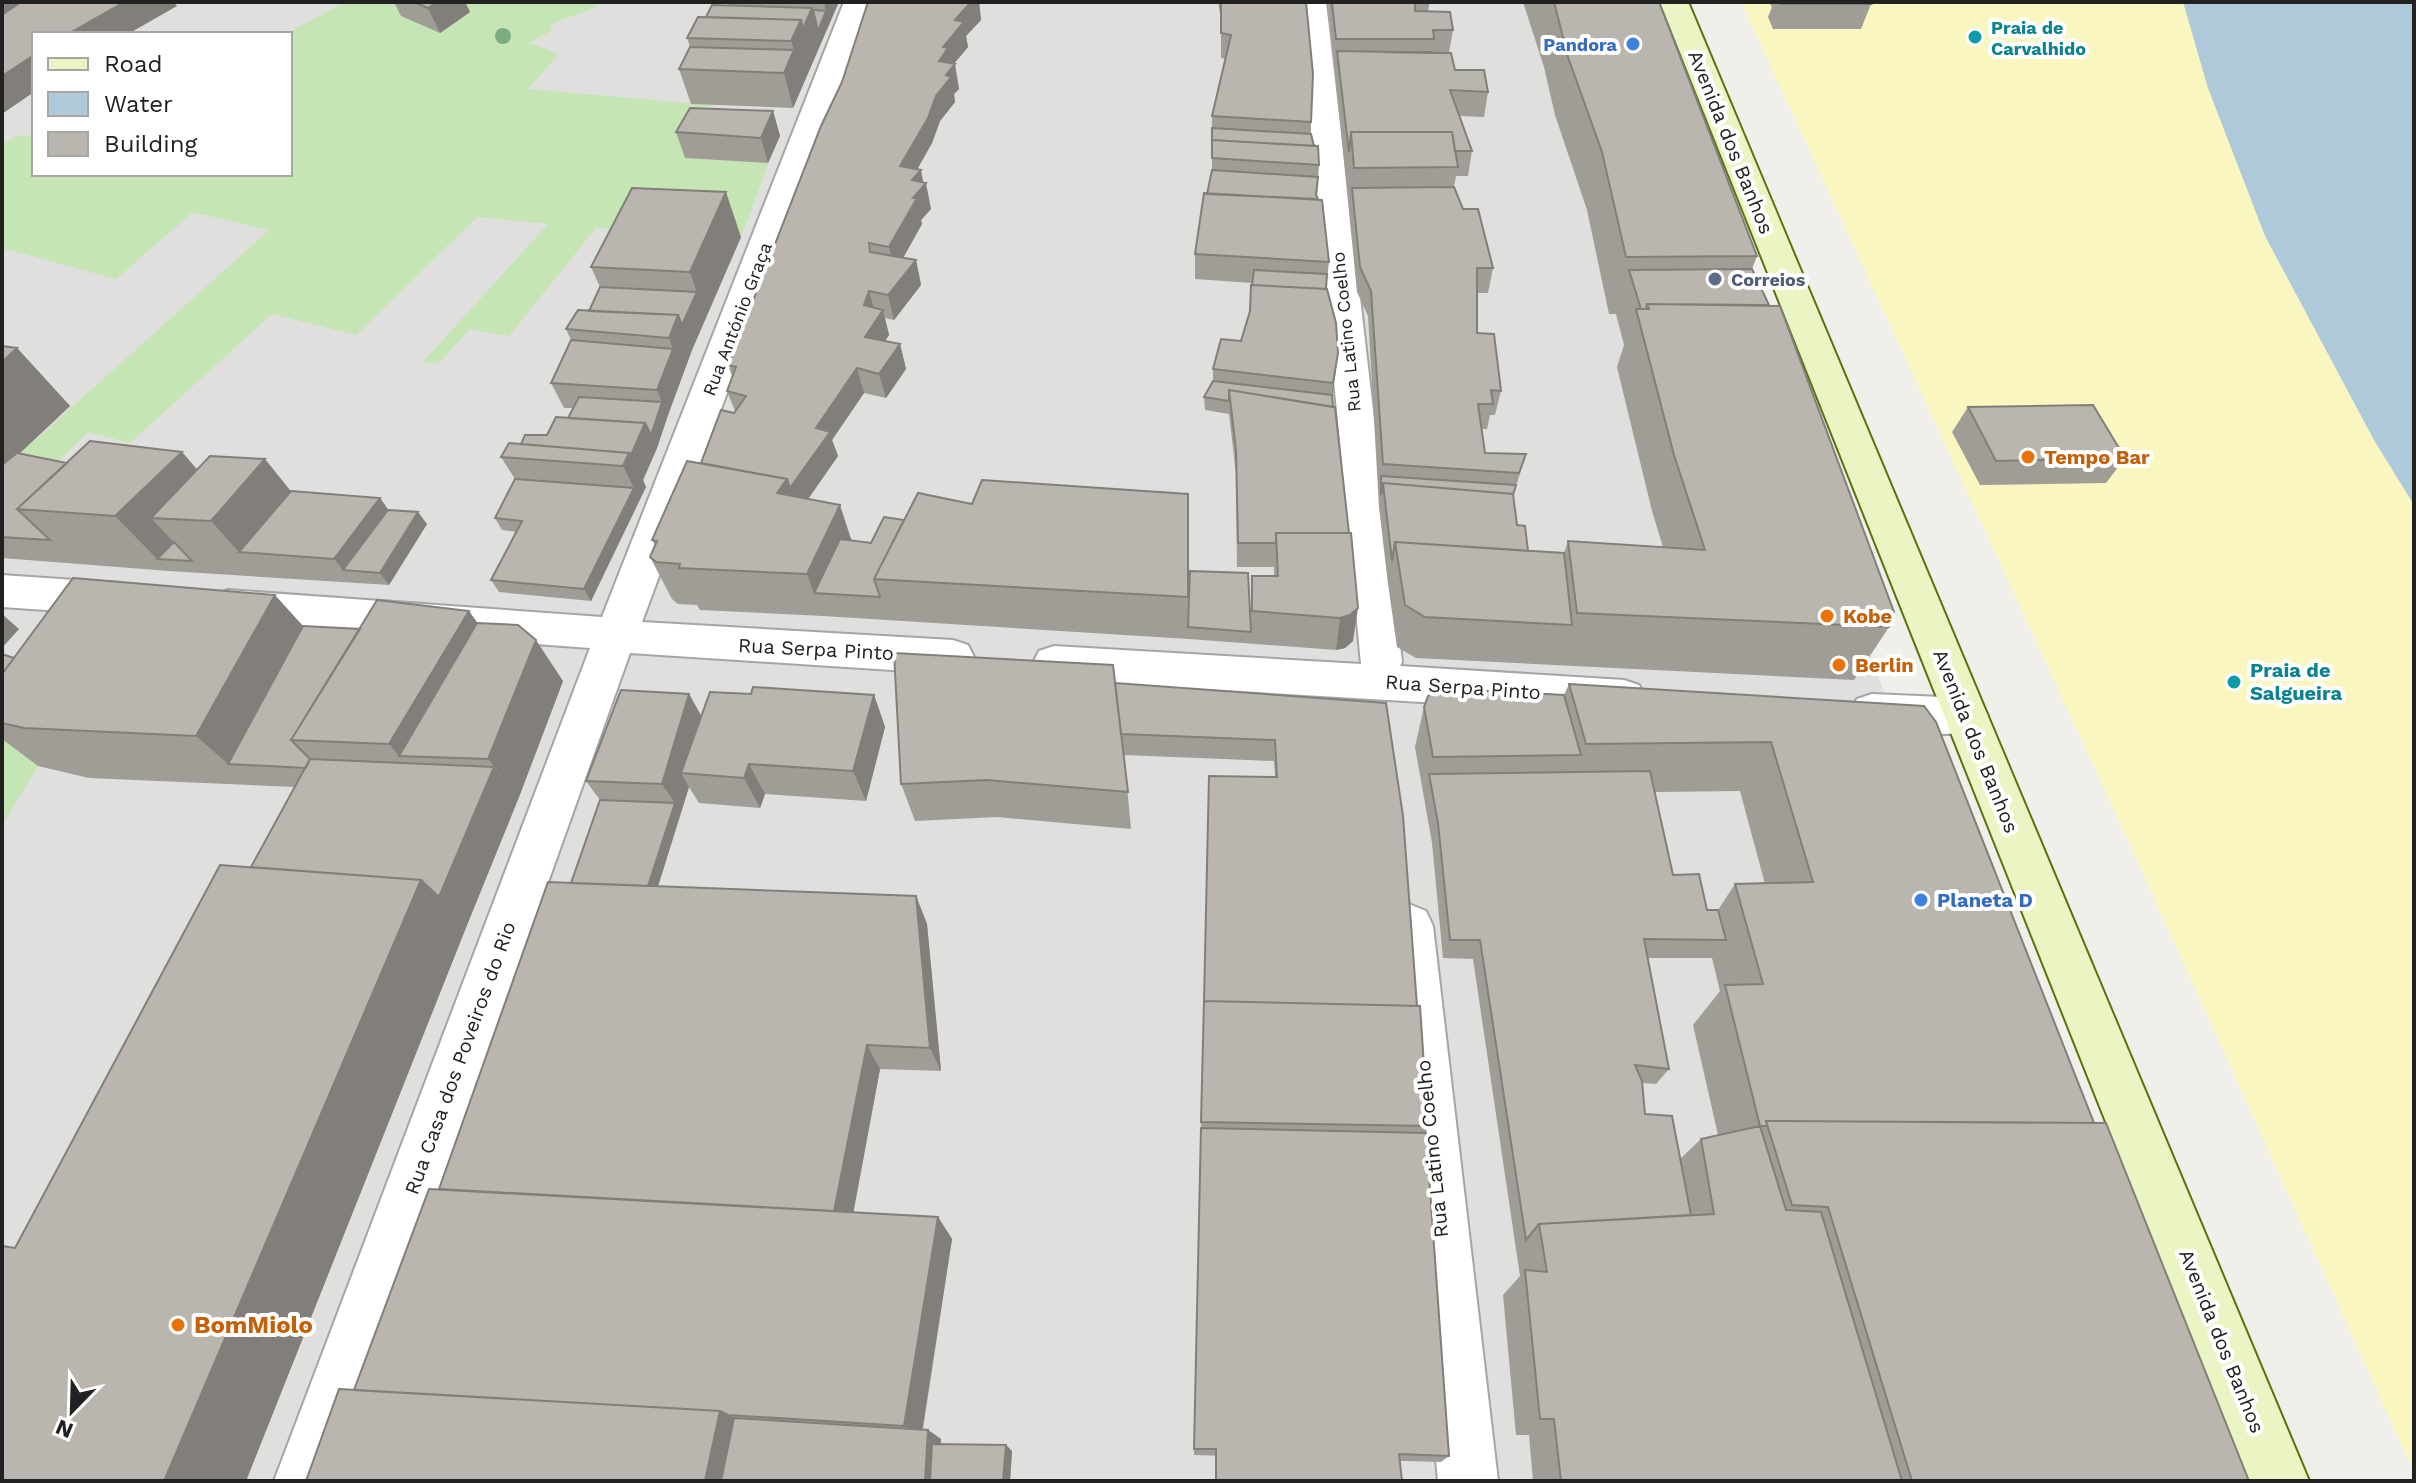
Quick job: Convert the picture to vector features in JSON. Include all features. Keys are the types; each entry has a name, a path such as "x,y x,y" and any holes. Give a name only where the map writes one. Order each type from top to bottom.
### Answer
{"main road":[{"name":"Avenida dos Banhos","path":"1674,2 2279,1481"}],"street":[{"name":"Rua António Graça","path":"616,635 858,2"},
{"name":"Rua Latino Coelho","path":"1312,2 1381,662"},
{"name":"Rua Serpa Pinto","path":"2,591 546,627 616,635 1669,700"},
{"name":"Rua Casa dos Poveiros do Rio","path":"304,1481 616,635"},
{"path":"1828,710 1966,716"},
{"name":"Rua Latino Coelho","path":"1404,879 1468,1481"}],"shaded area":[{"path":"2,2 1624,2 1900,734 2171,1481 2,1481"}],"green space":[{"path":"345,2 582,2 598,6 549,26 554,29 529,43 559,54 528,89 712,105 685,157 769,163 741,237 596,228 509,336 470,329 438,364 423,362 548,224 477,217 356,335 272,314 130,443 88,432 42,477 2,470 269,230 193,212 116,279 2,248 2,145 18,135 32,135 32,176 292,176 290,32"},
{"path":"2,726 38,766 2,825"}],"sand":[{"name":"Praia de Salgueira","path":"1741,2 2183,2 2265,236 2374,440 2414,505 2414,1472 2136,858"}],"water":[{"path":"2183,2 2414,2 2414,505 2374,440 2265,236 2208,88"}],"building":[{"path":"21,2 124,2 72,32 32,32 32,56 2,76 2,15"},
{"path":"414,2 437,2 428,8"},
{"path":"868,2 971,2 955,20 964,22 943,47 948,48 939,61 955,64 946,75 951,77 936,96 928,118 900,166 921,170 912,180 926,183 913,198 917,198 889,247 869,243 870,252 916,260 888,295 869,291 864,305 883,310 865,337 900,344 879,374 857,368 816,428 830,432 790,488 787,479 701,463 721,410 734,413 746,396 727,391 736,367 728,365 821,126 842,82"},
{"path":"1221,2 1306,2 1313,74 1311,122 1212,116 1231,35 1221,33"},
{"path":"1332,2 1415,2 1415,11 1450,12 1453,30 1433,30 1434,39 1336,39"},
{"path":"1554,2 1659,2 1757,256 1626,257 1602,152 1568,57"},
{"path":"1870,2 1871,4 1782,4"},
{"path":"712,5 812,8 803,29 801,20 706,17"},
{"path":"813,10 826,11 818,31"},
{"path":"698,17 801,20 791,41 687,38"},
{"path":"690,47 794,50 784,73 679,69"},
{"path":"1337,51 1451,53 1455,70 1484,70 1488,92 1450,90 1472,151 1455,151 1452,132 1351,132 1349,152"},
{"path":"690,108 773,111 761,138 676,132"},
{"path":"1212,128 1311,134 1314,146 1212,140"},
{"path":"1351,132 1452,132 1458,167 1354,168"},
{"path":"1212,140 1318,146 1319,165 1212,158"},
{"path":"1212,170 1318,177 1318,199 1207,194"},
{"path":"1454,187 1463,209 1478,209 1493,268 1477,268 1477,333 1494,334 1501,391 1491,390 1493,404 1478,404 1485,453 1526,454 1519,473 1383,464 1371,291 1360,267 1352,188"},
{"path":"632,188 726,192 690,272 591,267"},
{"path":"1204,193 1322,200 1329,262 1195,254"},
{"path":"1752,269 1769,305 1647,304 1646,309 1641,309 1629,270"},
{"path":"1254,270 1327,274 1326,289 1252,285"},
{"path":"1251,285 1327,289 1336,323 1338,353 1333,383 1213,369 1221,339 1241,341 1250,311"},
{"path":"600,287 697,292 682,325 678,315 589,311"},
{"path":"1647,304 1780,306 1894,612 1889,627 1577,613 1568,541 1705,550 1674,455 1636,309 1649,309"},
{"path":"578,310 678,315 669,338 566,329"},
{"path":"571,340 673,349 657,390 551,383"},
{"path":"2,346 17,348 2,362"},
{"path":"1213,381 1332,395 1333,407 1229,390 1229,401 1204,397"},
{"path":"1229,390 1335,407 1349,533 1276,533 1276,543 1238,543 1236,450"},
{"path":"579,397 662,402 651,435 645,423 568,418"},
{"path":"2093,405 2125,458 1996,461 1968,407"},
{"path":"556,417 645,423 631,455 521,444 525,435 547,435"},
{"path":"90,441 182,452 115,516 17,509"},
{"path":"509,443 629,453 623,466 501,457"},
{"path":"17,453 67,463 17,509 50,540 2,537 2,465"},
{"path":"210,456 265,459 211,521 151,518"},
{"path":"687,461 787,479 777,493 840,505 807,574 679,568 680,564 656,562 650,557 657,541 652,540"},
{"path":"1381,476 1516,485 1513,495 1383,483 1381,495"},
{"path":"515,479 634,488 584,589 491,580 522,521 495,518"},
{"path":"982,480 1188,494 1188,597 874,579 918,493 972,504"},
{"path":"1383,483 1513,494 1517,525 1525,526 1528,551 1395,542 1392,561"},
{"path":"291,491 380,498 334,559 239,552"},
{"path":"388,510 418,512 380,573 343,570"},
{"path":"884,517 904,520 874,579 880,597 814,593 840,539 871,543"},
{"path":"1276,533 1351,533 1358,608 1340,618 1252,611 1252,576 1278,576"},
{"path":"174,542 192,561 157,559"},
{"path":"1395,542 1564,553 1572,625 1425,617 1405,605"},
{"path":"1190,571 1248,573 1251,632 1188,627"},
{"path":"73,578 275,595 196,736 24,728 2,723 2,674"},
{"path":"377,600 469,611 389,744 291,740"},
{"path":"477,623 518,625 536,640 488,759 399,756"},
{"path":"303,626 360,629 291,740 310,759 306,768 228,764"},
{"path":"894,653 1113,665 1128,792 987,780 901,784"},
{"path":"2,654 14,658 2,674"},
{"path":"1115,683 1386,703 1403,816 1417,1006 1204,1001 1209,776 1277,777 1275,740 1121,734"},
{"path":"1569,684 1924,706 1936,722 2094,1123 1766,1121 1767,1126 1760,1126 1725,985 1763,984 1735,884 1813,882 1771,742 1586,744"},
{"path":"753,687 874,695 853,771 749,764 744,778 681,773 710,692 751,694"},
{"path":"1437,688 1564,695 1581,755 1433,757 1424,707 1428,696"},
{"path":"621,690 689,694 662,784 586,781"},
{"path":"310,759 494,767 439,897 421,880 251,867"},
{"path":"1650,771 1673,875 1699,874 1707,910 1718,910 1726,940 1644,939 1669,1069 1635,1065 1642,1081 1645,1114 1672,1116 1691,1215 1539,1224 1526,1240 1480,940 1450,940 1438,823 1429,774"},
{"path":"600,800 675,803 648,886 571,883"},
{"path":"220,865 421,880 164,1481 2,1481 2,1246 15,1248"},
{"path":"548,882 916,896 930,1048 867,1045 834,1211 439,1189"},
{"path":"1204,1001 1420,1006 1428,1126 1201,1122"},
{"path":"1766,1121 2106,1123 2249,1481 1912,1481 1828,1207 1792,1205"},
{"path":"1760,1126 1786,1210 1821,1212 1902,1481 1561,1481 1554,1419 1540,1419 1525,1270 1547,1272 1539,1224 1714,1214 1701,1139"},
{"path":"1201,1128 1426,1133 1449,1456 1399,1454 1402,1481 1216,1481 1216,1449 1194,1449"},
{"path":"429,1189 938,1217 904,1426 728,1415 720,1411 354,1390"},
{"path":"339,1389 720,1411 705,1481 306,1481"},
{"path":"734,1418 928,1430 925,1481 721,1481"},
{"path":"932,1444 1006,1445 1003,1481 930,1481"}],"place":[{"name":"Praia de Carvalhido","path":"1975,37"},
{"name":"Pandora","path":"1633,44"},
{"name":"Correios","path":"1715,279"},
{"name":"Tempo Bar","path":"2028,457"},
{"name":"Kobe","path":"1827,616"},
{"name":"Berlin","path":"1839,665"},
{"name":"Praia de Salgueira","path":"2234,682"},
{"name":"Planeta D","path":"1921,900"},
{"name":"BomMiolo","path":"178,1325"}]}
